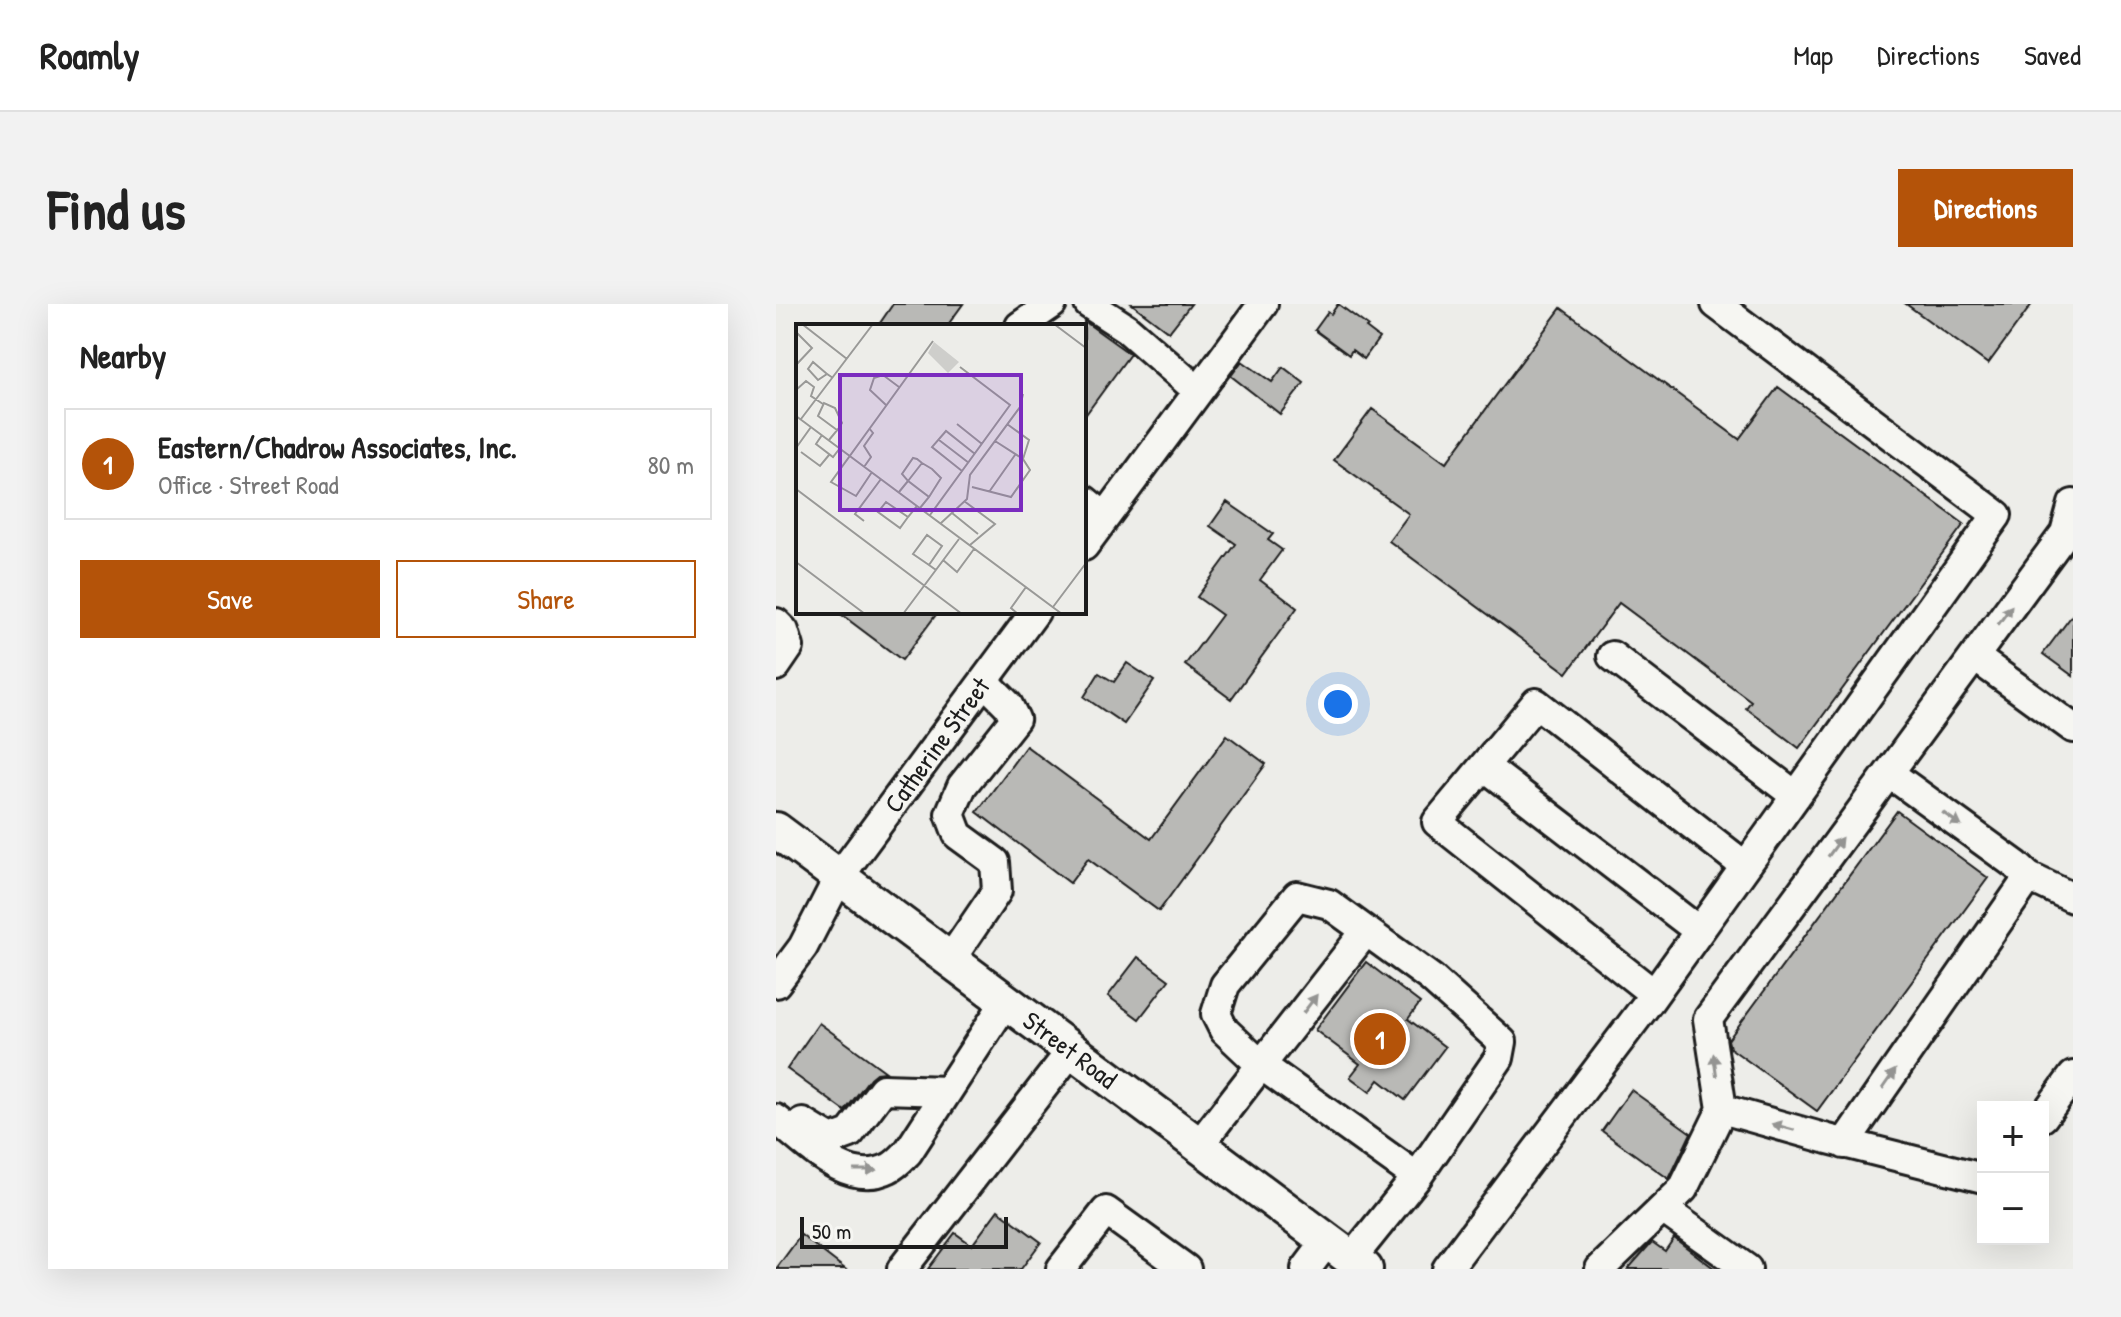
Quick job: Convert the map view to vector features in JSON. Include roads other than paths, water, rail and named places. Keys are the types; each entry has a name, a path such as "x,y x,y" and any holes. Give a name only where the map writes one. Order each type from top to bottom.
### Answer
{"main road":[{"name":"Street Road","path":"776,830 1348,1256"}],"street":[{"path":"1023,324 1052,304"},
{"path":"1089,304 1126,328 1198,391"},
{"path":"1086,539 1095,508 1198,391 1263,304"},
{"path":"1447,1269 1654,994 1997,515 1716,304"},
{"path":"1600,1269 1673,1199 1722,1109 1708,1019 2065,533 2073,504"},
{"name":"Catherine Street","path":"776,983 803,947 839,877 1034,614"},
{"path":"776,623 784,631 789,647 776,666"},
{"path":"1612,656 1796,796"},
{"path":"1975,657 2073,728"},
{"path":"950,960 997,891 995,862 958,835 950,814 962,786 1015,719 1008,705 984,681"},
{"path":"1654,994 1437,822 1536,703 1745,866"},
{"path":"1484,766 1699,931"},
{"path":"1889,773 2029,877 2073,898"},
{"path":"1844,1144 2029,877"},
{"path":"1306,1269 1348,1256 1417,1177 1499,1058 1502,1042 1431,978 1329,904 1297,896 1225,985 1216,1014 1224,1030 1261,1065 1417,1177"},
{"path":"1199,1145 1366,931"},
{"path":"776,1119 838,1167 863,1173 889,1168 908,1152 1006,1001"},
{"path":"902,1269 1071,1051"},
{"path":"2049,1109 2073,1076"},
{"path":"776,1104 831,1140 850,1133 883,1089 947,1091"},
{"path":"1722,1109 1844,1144 1977,1177"},
{"path":"1673,1199 1747,1269"},
{"path":"1061,1269 1106,1211 1186,1269"}],"place":[{"name":"Eastern/Chadrow Associates, Inc.","path":"1380,1039"}]}
